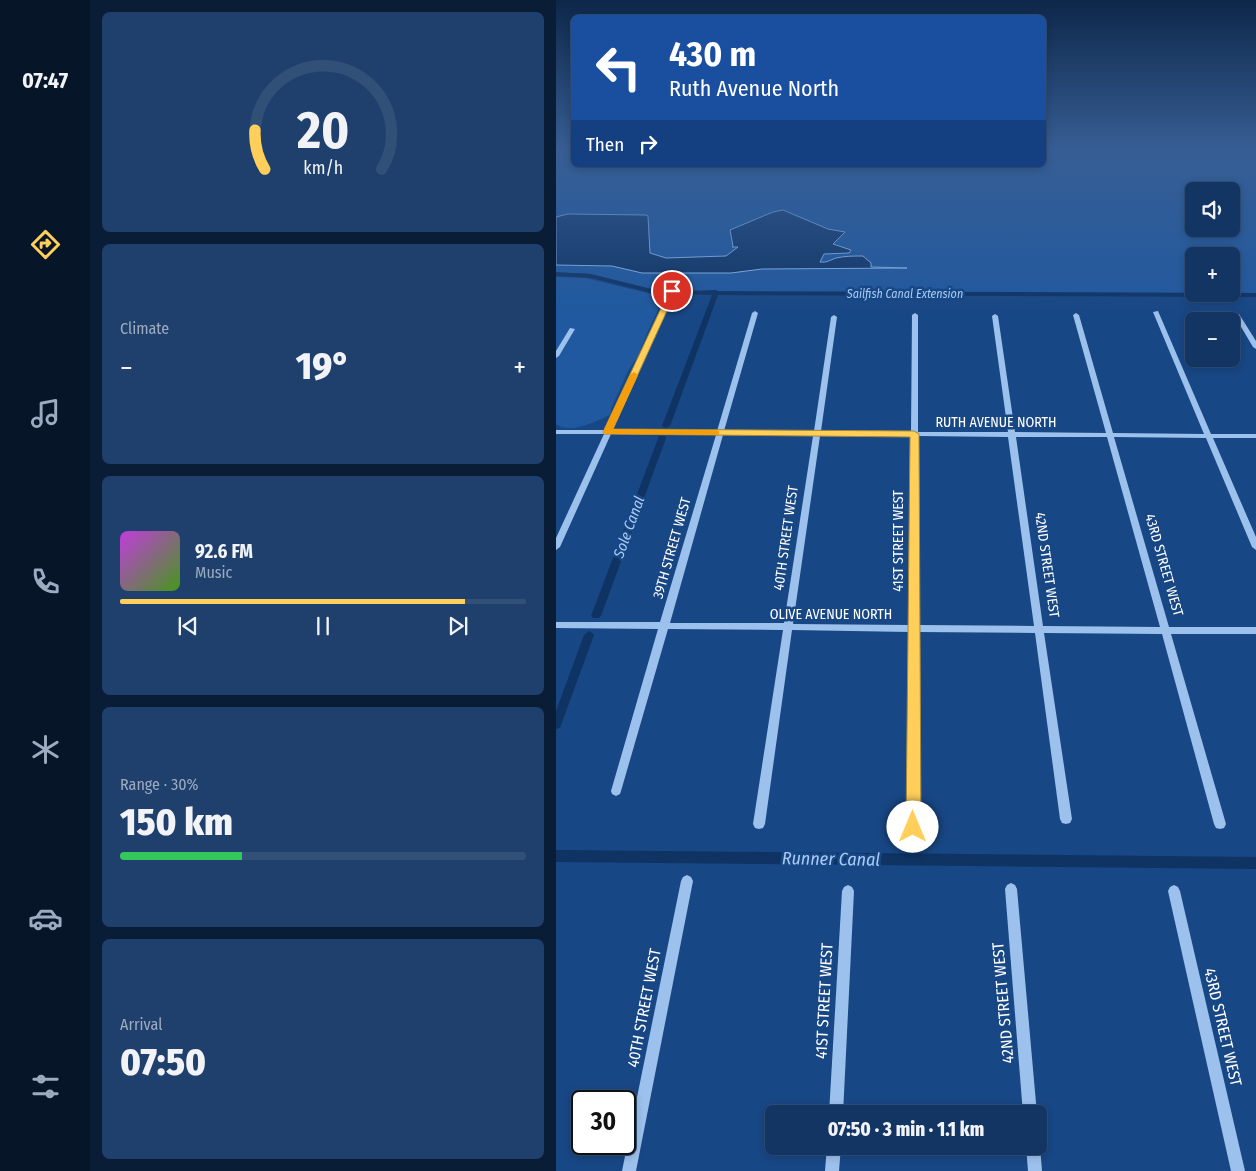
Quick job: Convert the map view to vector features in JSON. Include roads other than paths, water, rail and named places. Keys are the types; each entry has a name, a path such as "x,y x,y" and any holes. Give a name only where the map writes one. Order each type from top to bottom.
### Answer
{"street":[{"path":"556,547 679,277"},
{"path":"1156,312 1256,547"},
{"name":"39TH STREET WEST","path":"616,791 755,313"},
{"name":"41ST STREET WEST","path":"913,827 915,315"},
{"name":"43RD STREET WEST","path":"1076,315 1220,824"},
{"name":"40TH STREET WEST","path":"760,824 834,316"},
{"name":"42ND STREET WEST","path":"995,316 1066,819"},
{"path":"1240,320 1256,347"},
{"path":"556,356 572,329"},
{"name":"RUTH AVENUE NORTH","path":"556,432 1256,436"},
{"name":"OLIVE AVENUE NORTH","path":"556,625 1256,631"},
{"name":"40TH STREET WEST","path":"629,1171 688,881"},
{"name":"42ND STREET WEST","path":"1011,889 1029,1105"},
{"name":"41ST STREET WEST","path":"836,1105 848,891"},
{"name":"43RD STREET WEST","path":"1174,891 1238,1171"},
{"path":"832,1171 833,1155"},
{"path":"1034,1155 1035,1171"}],"waterway":[{"name":"Sailfish Canal Extension","path":"556,274 591,276 651,291 716,293"},
{"name":"Sole Canal","path":"666,426 716,293"},
{"name":"Sailfish Canal Extension","path":"716,293 1256,295"},
{"name":"Sole Canal","path":"596,616 662,438"},
{"name":"Sole Canal","path":"556,725 589,635"},
{"name":"Runner Canal","path":"556,856 1256,863"}]}
